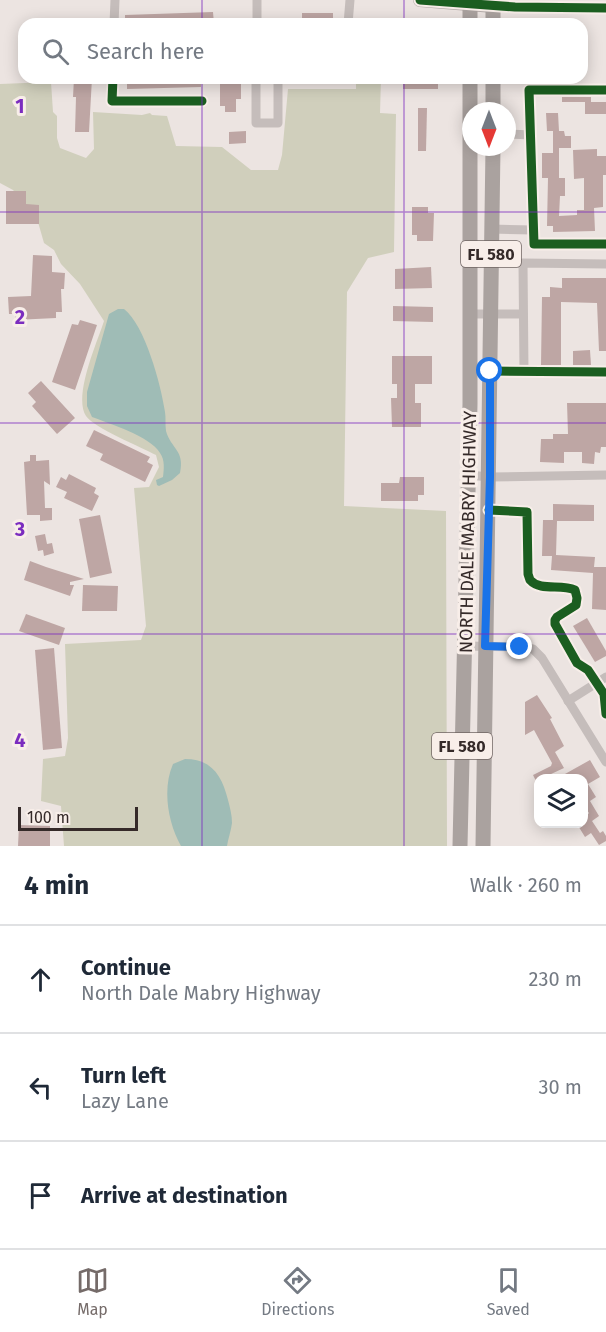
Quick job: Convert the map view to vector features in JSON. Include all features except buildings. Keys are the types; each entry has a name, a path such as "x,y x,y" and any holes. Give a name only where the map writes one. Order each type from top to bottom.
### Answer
{"main road":[{"path":"470,2 470,18"},
{"name":"NORTH DALE MABRY HIGHWAY","path":"470,84 470,102"},
{"path":"493,84 493,102"},
{"name":"NORTH DALE MABRY HIGHWAY","path":"460,846 468,506 470,156"},
{"name":"NORTH DALE MABRY HIGHWAY","path":"483,846 490,477 492,156"}],"street":[{"path":"114,18 115,0"},
{"path":"257,0 257,18"},
{"path":"349,18 351,0"},
{"path":"420,0 606,8"},
{"path":"113,84 112,101 202,101"},
{"path":"256,84 256,123 278,123 278,84"},
{"path":"606,90 529,90 534,244 606,244"},
{"path":"516,135 532,135"},
{"path":"491,229 533,230"},
{"path":"524,372 523,263 606,264"},
{"path":"470,314 524,314"},
{"path":"490,371 606,372"},
{"path":"468,475 490,477 606,475"},
{"path":"489,510 527,512 530,580 540,586 567,586 575,590 576,605 557,617 555,624 577,663 588,670 604,694 606,714"},
{"path":"464,646 533,649 542,658 606,762"},
{"path":"568,701 606,677"}],"green space":[{"path":"0,84 51,84 53,112 57,116 57,138 60,148 86,158 94,149 93,112 142,115 150,113 167,116 176,146 222,147 251,170 278,170 282,155 288,89 356,89 356,84 381,84 380,113 396,114 394,252 368,258 347,292 344,506 446,511 447,846 64,846 61,806 41,801 43,759 65,756 68,738 65,644 141,640 146,626 134,488 149,487 159,467 156,455 108,432 86,416 82,396 84,383 104,321 80,284 61,264 54,250 44,243 36,215 13,190 0,183"}],"water":[{"path":"118,309 124,309 132,317 151,356 165,412 166,431 181,459 180,473 159,486 156,480 163,477 164,465 162,456 155,447 129,431 92,417 87,406 87,392 109,314"},
{"path":"185,759 202,762 209,766 223,783 232,820 227,846 181,846 176,837 168,806 168,784 173,764"}],"cycle path":[{"path":"420,0 515,7 606,8"},
{"path":"113,84 112,101 202,101"},
{"path":"606,90 529,90 534,244 606,244"},
{"path":"490,371 606,372"},
{"path":"489,510 527,512 530,580 540,586 575,590 576,605 557,617 555,624 577,663 588,670 604,694 606,714"}],"route":[{"path":"490,371 490,477 485,646 520,647"}]}
